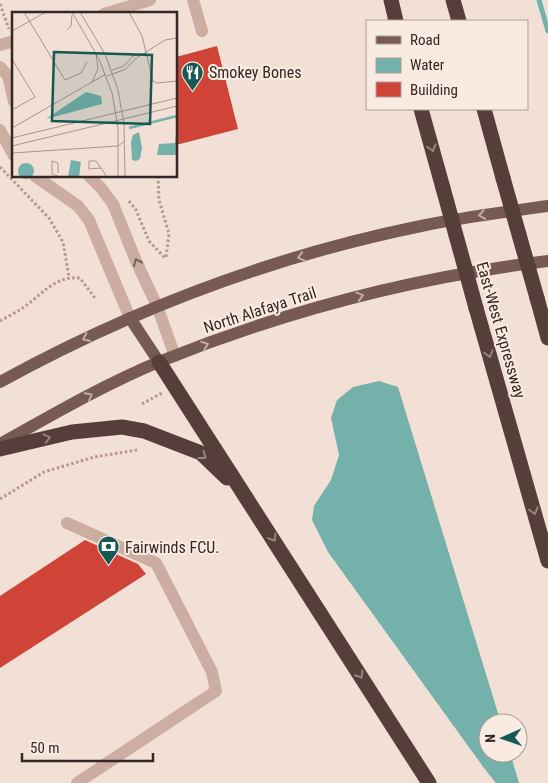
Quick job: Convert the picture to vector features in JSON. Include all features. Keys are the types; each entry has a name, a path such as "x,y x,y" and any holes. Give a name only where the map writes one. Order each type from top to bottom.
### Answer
{"highway":[{"path":"391,0 396,20"},
{"path":"453,0 459,20"},
{"name":"East-West Expressway","path":"421,110 548,561"},
{"path":"484,110 548,338"},
{"path":"160,362 429,783"},
{"path":"0,449 72,432 122,427 144,431 201,453 247,497"}],"main road":[{"path":"0,382 61,350 157,306 286,261 347,243 429,224 484,214 548,206"},
{"name":"North Alafaya Trail","path":"0,444 98,392 160,362 270,322 369,293 443,276 548,261"},
{"path":"130,318 160,362"}],"street":[{"path":"111,12 150,0"},
{"path":"193,0 202,31"},
{"path":"0,67 8,76 12,93"},
{"path":"0,130 12,152"},
{"path":"37,178 78,206 89,220 130,318"},
{"path":"91,178 113,204 157,306 175,356"},
{"path":"67,522 156,563 212,672 216,691 77,783"}],"path":[{"path":"0,4 9,42"},
{"path":"0,167 49,218 64,242 69,278"},
{"path":"125,196 136,210 149,241 166,259 169,234 159,200 158,178"},
{"path":"0,320 22,308 44,289 69,278 80,278 96,298"},
{"path":"142,404 163,393"},
{"path":"0,499 44,472 94,456 137,450"}],"water":[{"path":"379,381 398,387 498,713 478,713 478,760 328,552 312,520 314,506 331,480 339,455 331,418 337,400 353,387"},
{"path":"480,763 513,763 519,783 496,783"}],"building":[{"path":"217,46 238,129 178,144 178,56"},
{"path":"85,540 138,564 146,574 0,668 0,596"}],"waterway":[{"path":"539,0 548,31"}],"place":[{"name":"Smokey Bones","path":"193,91"},
{"name":"Fairwinds FCU.","path":"109,566"}]}
